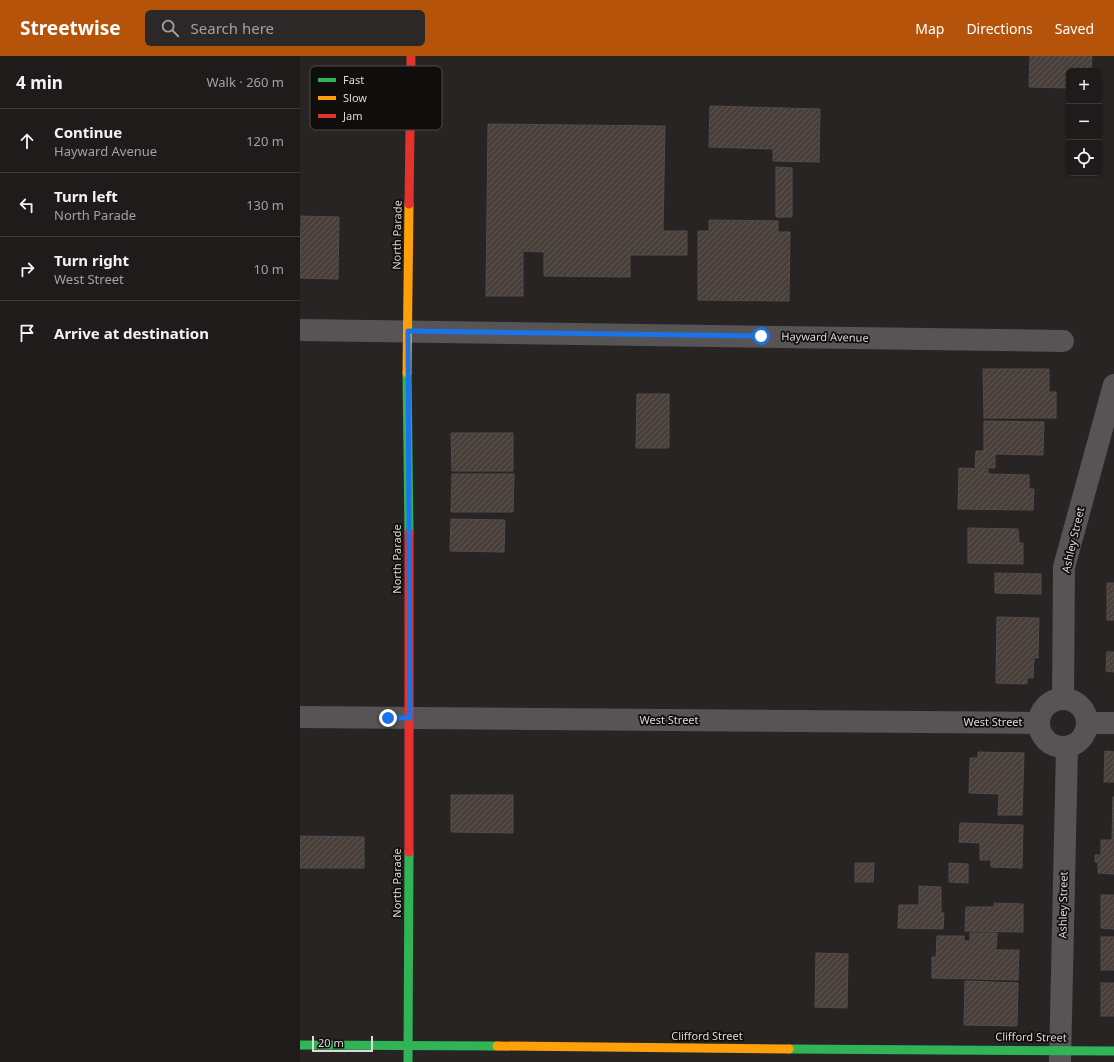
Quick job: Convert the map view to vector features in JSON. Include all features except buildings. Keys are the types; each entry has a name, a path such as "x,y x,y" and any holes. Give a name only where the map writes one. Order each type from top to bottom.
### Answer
{"street":[{"name":"North Parade","path":"411,56 411,66"},
{"name":"North Parade","path":"408,1062 410,718 408,331 410,130"},
{"name":"Hayward Avenue","path":"300,330 1063,341"},
{"name":"Ashley Street","path":"1063,699 1064,567 1114,385"},
{"path":"1063,699 1070,700 1078,705 1085,713 1087,723 1081,739 1067,747 1059,747 1050,744 1041,734 1039,723 1041,714 1047,705 1056,700 1063,699"},
{"name":"West Street","path":"300,717 1039,723"},
{"path":"1087,723 1114,723"},
{"name":"Ashley Street","path":"1060,1056 1067,747"},
{"name":"Clifford Street","path":"300,1045 1060,1056 1114,1051"}],"traffic: fast":[{"path":"407,373 409,533"},
{"path":"408,1062 409,852"},
{"path":"300,1045 497,1046"},
{"path":"789,1049 1114,1051"}],"traffic: slow":[{"path":"407,373 409,204"},
{"path":"497,1046 789,1049"}],"traffic: jam":[{"path":"411,56 411,66"},
{"path":"409,204 410,130"},
{"path":"409,533 409,852"}],"route":[{"path":"388,718 410,718 408,331 761,336"}]}
